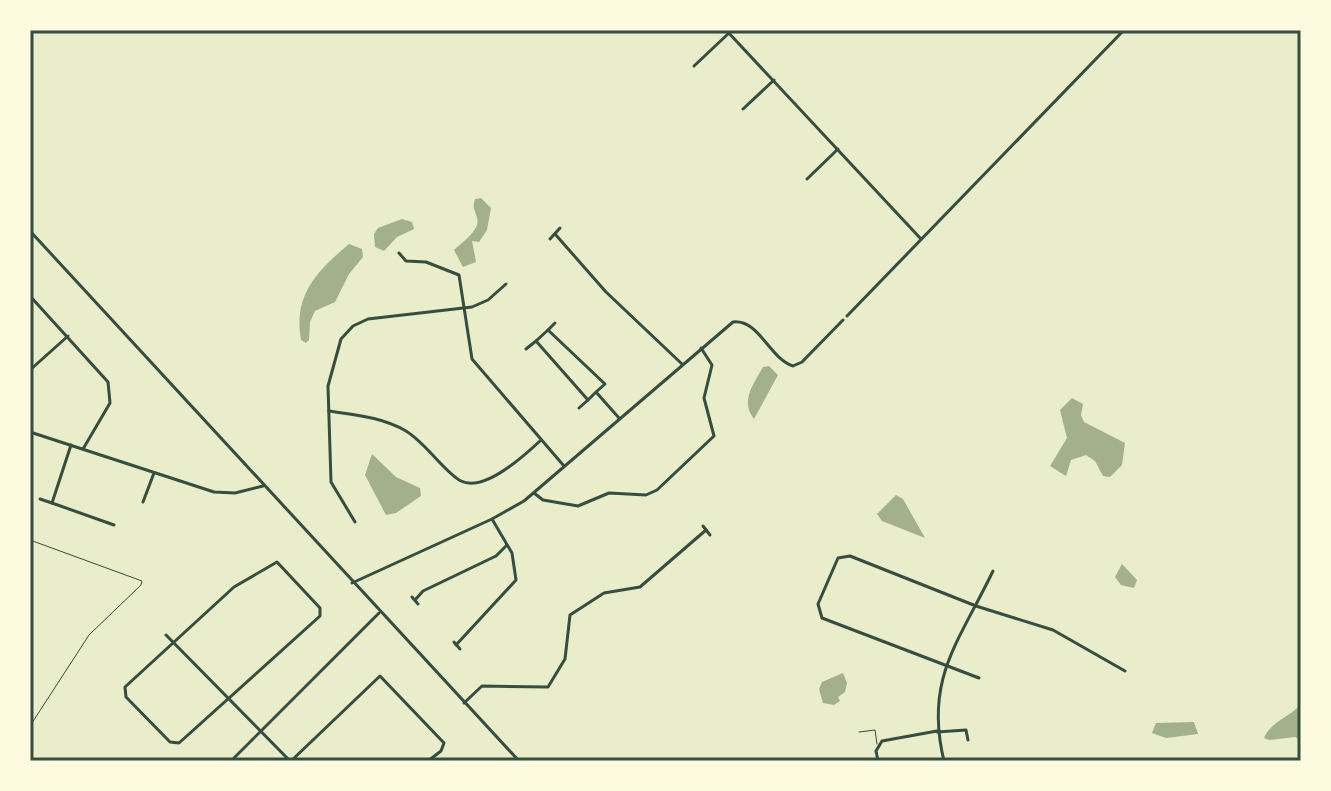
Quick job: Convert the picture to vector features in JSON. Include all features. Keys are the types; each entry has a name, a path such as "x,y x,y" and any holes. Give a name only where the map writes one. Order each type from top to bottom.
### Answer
{"street":[{"path":"352,583 492,519 534,493 730,323 739,321 751,327 786,364 796,366 806,359 1124,30"},
{"path":"694,66 728,32 921,239"},
{"path":"743,109 774,80"},
{"path":"807,179 838,149"},
{"path":"550,239 560,228"},
{"path":"30,231 379,613 517,759"},
{"path":"555,234 606,292 682,364"},
{"path":"399,253 406,261 426,262 458,274 472,359 564,466"},
{"path":"355,522 331,482 328,386 341,339 352,327 371,319 464,308 485,301 506,284"},
{"path":"30,296 106,377 112,393 105,413 83,449"},
{"path":"526,349 555,323"},
{"path":"548,330 604,384 579,408"},
{"path":"30,370 68,336"},
{"path":"536,341 588,400"},
{"path":"534,493 543,500 580,506 609,493 646,495 657,490 714,436 704,398 712,364 701,348"},
{"path":"596,392 619,418"},
{"path":"329,411 371,418 400,428 428,448 458,479 468,483 499,473 541,440"},
{"path":"30,432 223,493 263,486"},
{"path":"52,503 71,445"},
{"path":"143,502 154,473"},
{"path":"40,499 114,525"},
{"path":"457,645 515,583 516,574 507,545 492,519"},
{"path":"464,703 482,686 548,687 565,659 570,615 604,593 640,587 708,532 703,526"},
{"path":"415,600 423,591 496,556 507,545"},
{"path":"979,678 822,618 818,604 840,557 850,556 976,606 1061,633 1125,671"},
{"path":"272,563 279,563 320,608 321,614 228,698 179,743 172,743 124,690 234,587 272,563"},
{"path":"944,761 937,732 937,698 946,667 993,571"},
{"path":"231,761 379,613"},
{"path":"166,635 290,761 380,676 444,743 441,751 428,761"},
{"path":"878,761 877,744 937,732 966,730 968,740"}],"lane":[{"path":"859,732 875,730 877,744"},
{"path":"507,761 517,759"}],"path":[{"path":"30,540 142,581 89,635 30,726"}],"shaded area":[{"path":"481,198 491,208 487,230 479,242 472,241 476,262 463,267 454,250 476,227 474,203 475,199"},
{"path":"402,219 412,222 414,229 397,237 384,251 375,247 374,234 378,228"},
{"path":"349,244 362,249 363,257 349,274 335,302 315,311 306,343 301,340 299,324 304,297 318,274"},
{"path":"769,366 778,375 754,419 748,399 763,367"},
{"path":"1072,398 1083,404 1081,415 1084,422 1125,443 1122,465 1110,477 1103,476 1095,461 1086,455 1071,460 1066,476 1050,466 1067,438 1060,410"},
{"path":"372,454 396,477 420,488 421,496 396,513 386,515 365,475"},
{"path":"896,495 903,499 925,538 882,521 877,514"},
{"path":"1122,564 1137,580 1134,588 1121,585 1115,577"},
{"path":"843,673 847,683 845,692 838,697 840,701 834,705 823,703 819,689 822,682"},
{"path":"1301,704 1301,741 1295,737 1264,738 1271,727"},
{"path":"1194,722 1198,734 1166,738 1152,733 1156,723"}]}
